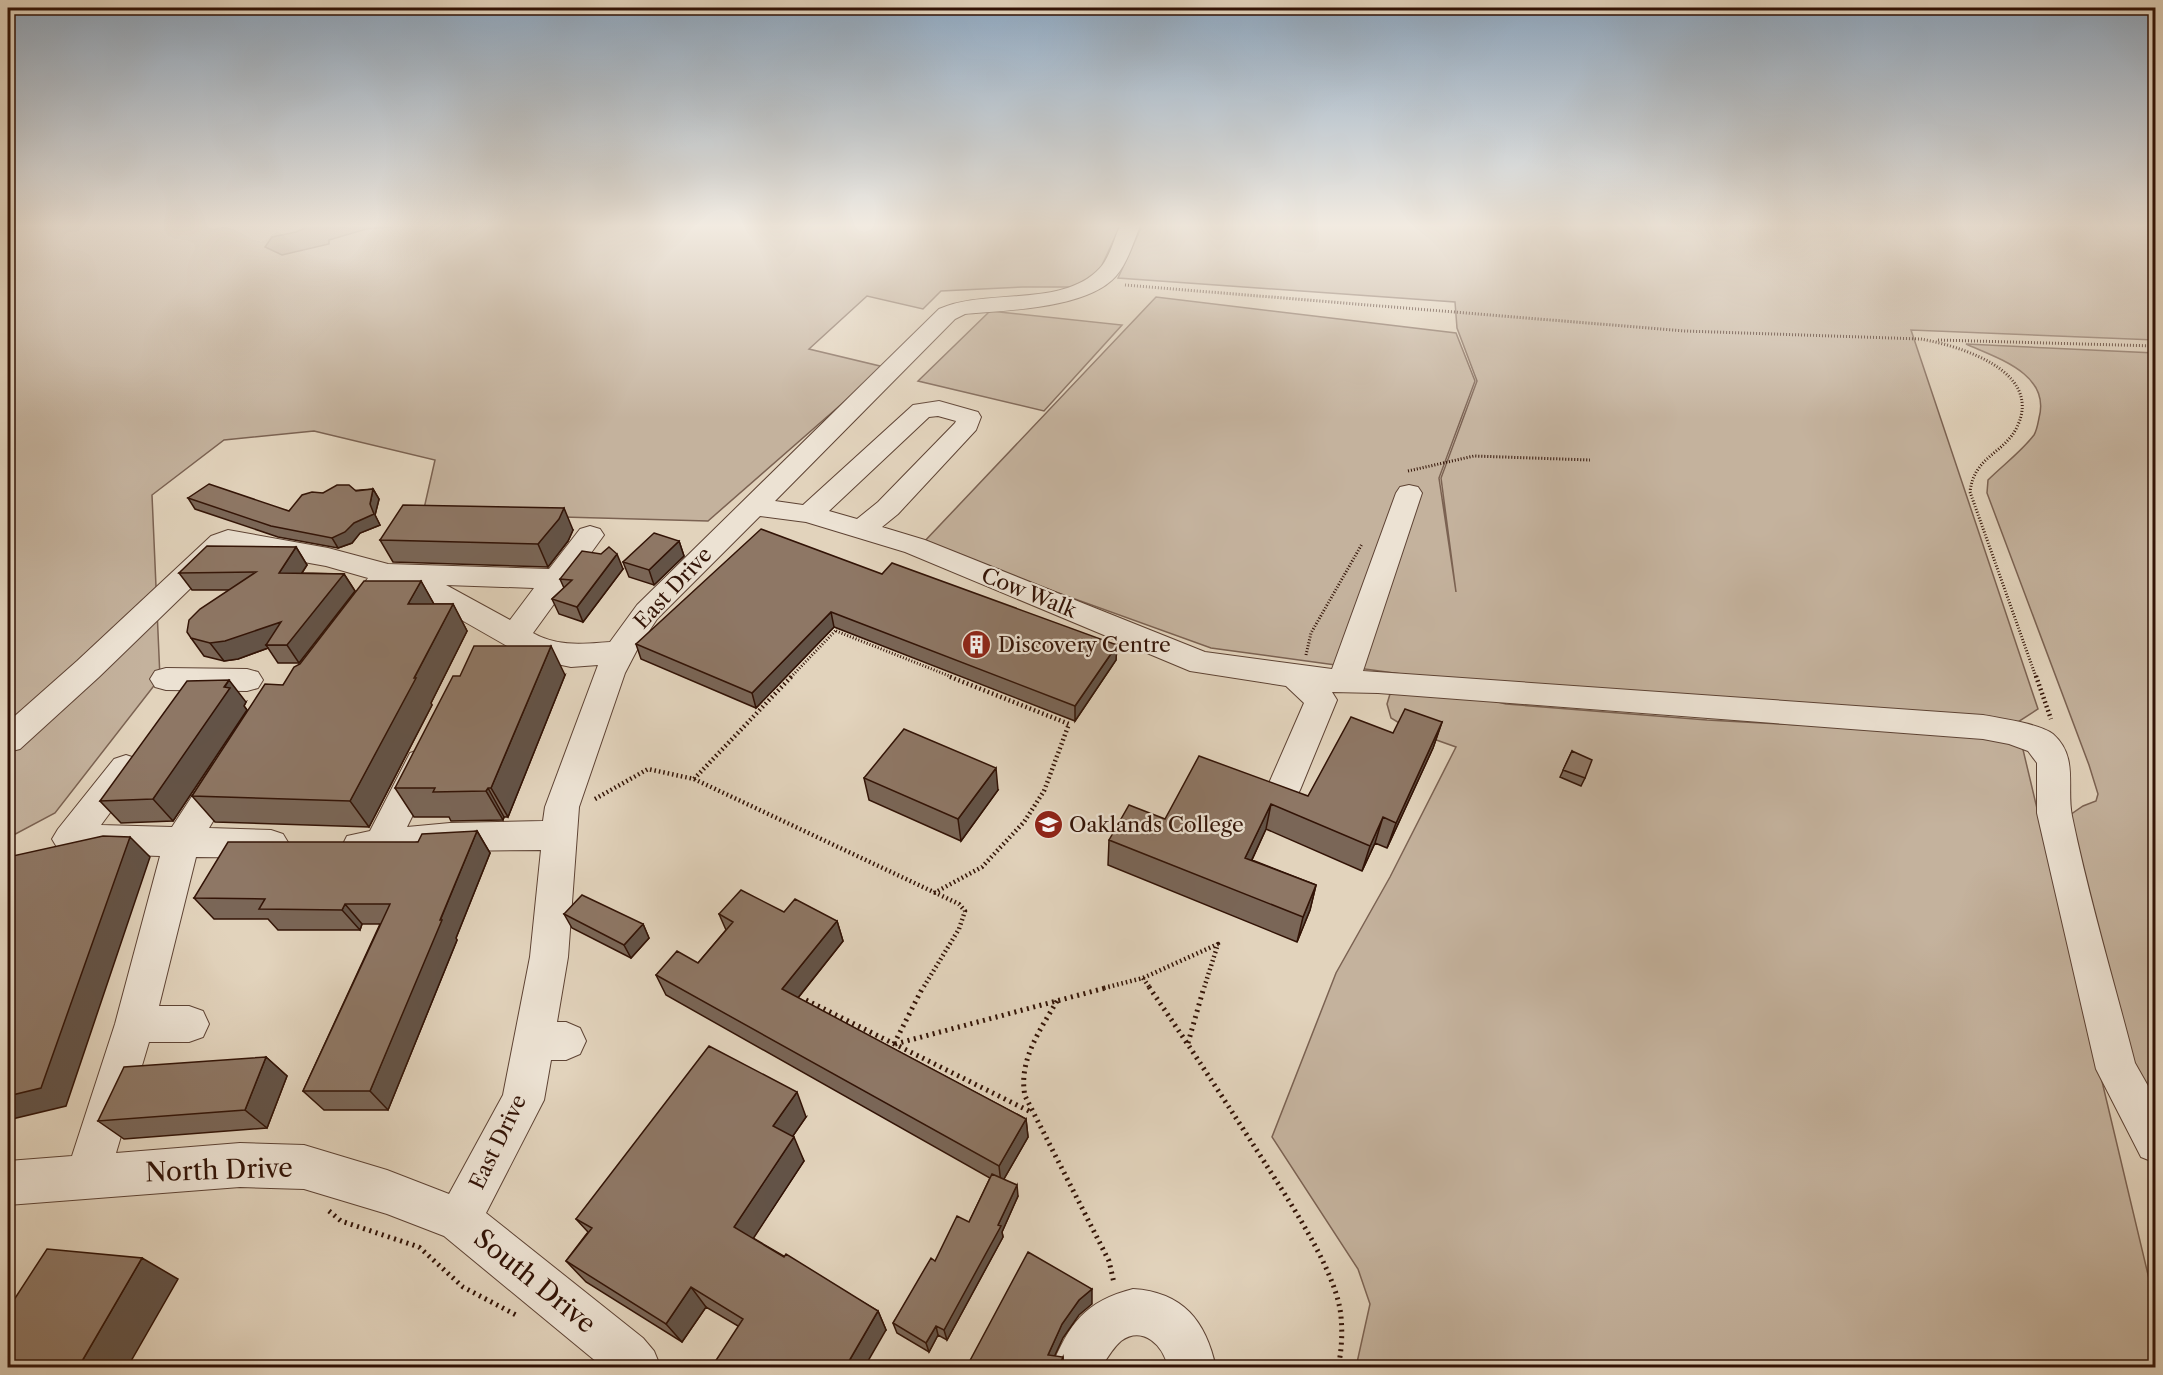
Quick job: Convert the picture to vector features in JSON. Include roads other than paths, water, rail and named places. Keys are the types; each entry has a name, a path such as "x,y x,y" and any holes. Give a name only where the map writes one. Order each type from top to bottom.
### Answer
{"lane":[{"name":"East Drive","path":"459,1220 523,1100 550,1041 549,957 561,821 609,672 619,652 647,612 947,314 960,308 1050,297 1075,290"},
{"path":"809,514 922,410 939,408 969,417 967,425 888,508 861,531"},
{"path":"1343,682 1409,493"},
{"name":"Cow Walk","path":"752,506 809,514 915,546 1201,663 1343,682 1378,682 1983,727 2012,732 2040,742 2054,763 2054,813 2116,1069 2156,1142"},
{"path":"495,636 556,579 590,535"},
{"path":"8,740 88,669 221,542 235,539 328,557 419,583 495,636 539,650 571,656 619,652"},
{"path":"387,574 556,579"},
{"path":"339,636 387,574"},
{"path":"1283,790 1321,700 1294,675"},
{"path":"179,689 248,680"},
{"path":"380,844 433,740"},
{"path":"144,746 70,839 318,845 380,844 450,837 561,821"},
{"path":"87,1177 135,1024 182,841 240,750"},
{"path":"135,1024 189,1024"},
{"name":"North Drive","path":"8,1183 240,1165 304,1167 387,1192 459,1220"},
{"name":"South Drive","path":"459,1220 626,1355 637,1368"},
{"path":"1075,1368 1103,1326 1119,1315 1147,1313 1174,1325 1185,1342 1192,1368"}],"place":[{"name":"Discovery Centre","path":"977,645"},
{"name":"Oaklands College","path":"1048,825"}]}
